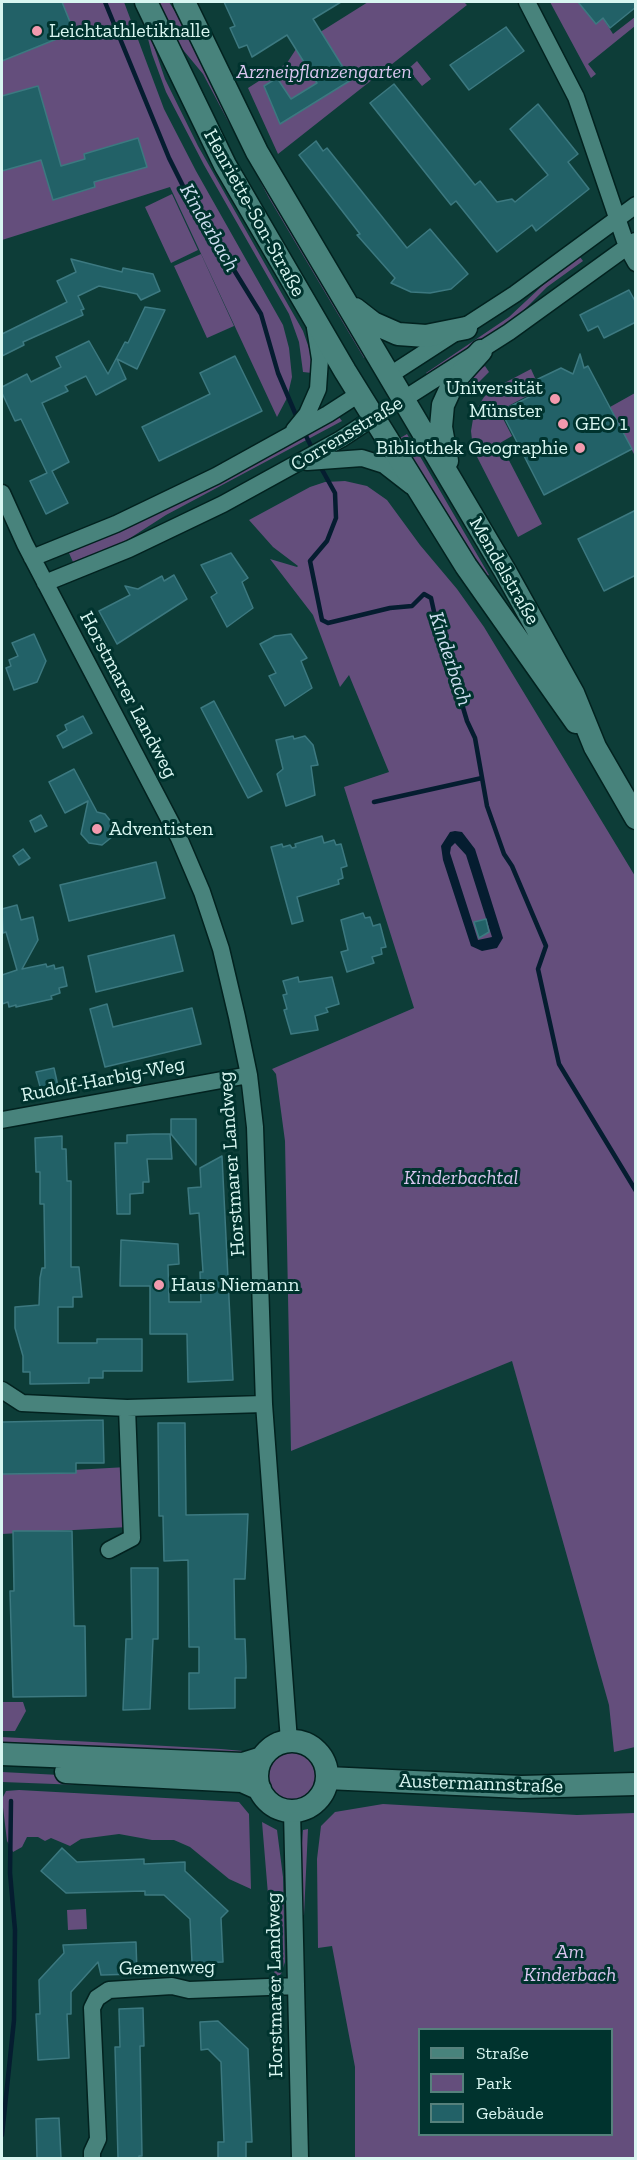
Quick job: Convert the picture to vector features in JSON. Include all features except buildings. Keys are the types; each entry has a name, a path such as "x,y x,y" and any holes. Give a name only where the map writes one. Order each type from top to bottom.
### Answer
{"main road":[{"name":"Henriette-Son-Straße","path":"146,2 225,165 373,418"},
{"name":"Henriette-Son-Straße","path":"184,2 257,152 404,399"},
{"path":"345,300 373,323 398,334 426,336 466,328"},
{"path":"451,480 441,435 443,405 454,381 481,351"},
{"name":"Corrensstraße","path":"359,394 390,375"},
{"name":"Corrensstraße","path":"373,418 404,399"},
{"name":"Mendelstraße","path":"404,399 564,677 595,747 636,818"},
{"name":"Mendelstraße","path":"373,418 420,495 560,701 595,747"},
{"path":"2,1768 242,1781 260,1789 273,1804 292,1811 312,1805 320,1798 327,1778 323,1759 317,1751 299,1742 289,1741 269,1750 262,1758 258,1768 260,1789"},
{"path":"2,1754 243,1764 262,1758"},
{"name":"Austermannstraße","path":"327,1778 521,1787 636,1785"}],"street":[{"path":"527,2 576,97 617,219 631,244 636,263"},
{"name":"Corrensstraße","path":"390,375 466,328 636,205"},
{"name":"Corrensstraße","path":"404,399 481,351 631,244"},
{"name":"Corrensstraße","path":"309,419 321,370 313,317"},
{"name":"Corrensstraße","path":"32,558 124,520 293,433 309,419 359,394"},
{"name":"Corrensstraße","path":"45,583 149,540 306,461 326,454 373,418"},
{"name":"Mendelstraße","path":"326,454 362,458 384,465 420,495"},
{"name":"Horstmarer Landweg","path":"2,493 32,558 179,838 202,892 221,949 249,1075 258,1182 264,1404 289,1741"},
{"name":"Rudolf-Harbig-Weg","path":"2,1120 249,1075"},
{"path":"2,1390 22,1403 127,1408 264,1404"},
{"path":"109,1550 132,1538 127,1408"},
{"name":"Horstmarer Landweg","path":"292,1811 300,2158"},
{"name":"Gemenweg","path":"92,2158 92,2152 98,2139 92,2008 97,1998 109,1990 172,1986 189,1990 295,1986"}],"green space":[{"path":"2,2 124,2 164,109 196,171 283,325 289,348 292,377 287,398 277,417 170,187 2,240"},
{"path":"154,2 169,2 182,22 369,356 364,358 269,198 203,74 179,45"},
{"name":"Arzneipflanzengarten","path":"368,2 464,2 467,5 278,154 248,88 287,63 298,46"},
{"path":"550,2 578,2 596,23 603,18 613,34 635,17 635,26 588,64 596,74 591,78"},
{"path":"149,32 165,79 198,146 303,331 310,351 312,373 303,372 299,342 289,314 204,165 166,92 152,54 147,35"},
{"path":"417,61 431,79 422,86 408,69"},
{"path":"172,194 198,250 171,263 145,207"},
{"path":"201,254 234,326 207,338 174,266"},
{"path":"580,257 583,261 547,287 517,317 428,376 426,373 509,317 542,286"},
{"path":"485,366 489,372 464,397 454,397 469,377"},
{"path":"531,369 540,389 499,411 512,436 500,443 542,524 518,537 473,449 471,431 474,413 484,397 493,389"},
{"path":"635,393 635,456 610,407"},
{"path":"339,417 342,421 166,515 121,544 73,562 69,553 219,483"},
{"path":"407,434 489,575 482,579 395,441"},
{"name":"Kinderbachtal","path":"345,481 367,486 387,500 420,545 457,589 484,627 635,876 635,1747 614,1752 609,1705 512,1361 291,1451 285,1141 276,1074 272,1069 414,1008 344,787 389,772 349,675 340,687 313,615 270,559 298,566 273,547 249,520 310,487 325,482"},
{"path":"127,1467 128,1527 2,1534 2,1474"},
{"path":"2,1702 23,1702 26,1711 15,1731 2,1731"},
{"path":"2,1737 243,1751 240,1758 2,1750"},
{"path":"292,1751 301,1753 312,1762 317,1776 315,1785 306,1796 292,1801 283,1799 272,1790 267,1776 269,1767 278,1756"},
{"path":"2,1772 233,1784 238,1791 2,1782"},
{"path":"6,1791 239,1802 249,1814 251,1889 229,1879 190,1847 174,1840 152,1840 119,1834 81,1839 70,1846 51,1838 45,1841 38,1837 27,1837 22,1847 13,1852 7,1841 2,1799"},
{"name":"Am Kinderbach","path":"383,1804 577,1815 635,1813 635,2158 355,2158 355,2067 332,1946 318,1948 317,1859 321,1826 335,1812"},
{"path":"262,1822 277,1830 283,1877 285,1962 281,1974 275,1979"},
{"path":"308,1829 304,1915 301,1915 299,1882 303,1830"},
{"path":"86,1909 87,1929 68,1930 67,1910"}],"water":[{"path":"450,832 462,832 475,849 503,938 497,948 482,951 471,946 443,860 441,846","holes":["455,843 466,855 492,937 478,940 450,853 451,847"]}],"waterway":[{"name":"Kinderbach","path":"105,2 169,158 186,192 261,314 278,373 298,420"},
{"name":"Kinderbach","path":"303,430 313,450"},
{"name":"Kinderbach","path":"320,466 335,493 336,518 327,541 310,561 322,620 328,623 390,608 412,606 424,594 431,598 440,639 445,647 467,721 475,738 487,806 504,854 512,866 546,946 538,969 559,1064 636,1191"},
{"path":"374,802 482,778"},
{"path":"2,2135 14,2020 15,1930 10,1873 11,1801"}],"place":[{"name":"Leichtathletikhalle","path":"37,31"},
{"name":"Universität Münster","path":"555,399"},
{"name":"GEO 1","path":"563,424"},
{"name":"Bibliothek Geographie","path":"580,448"},
{"name":"Adventisten","path":"97,829"},
{"name":"Haus Niemann","path":"159,1285"}]}
